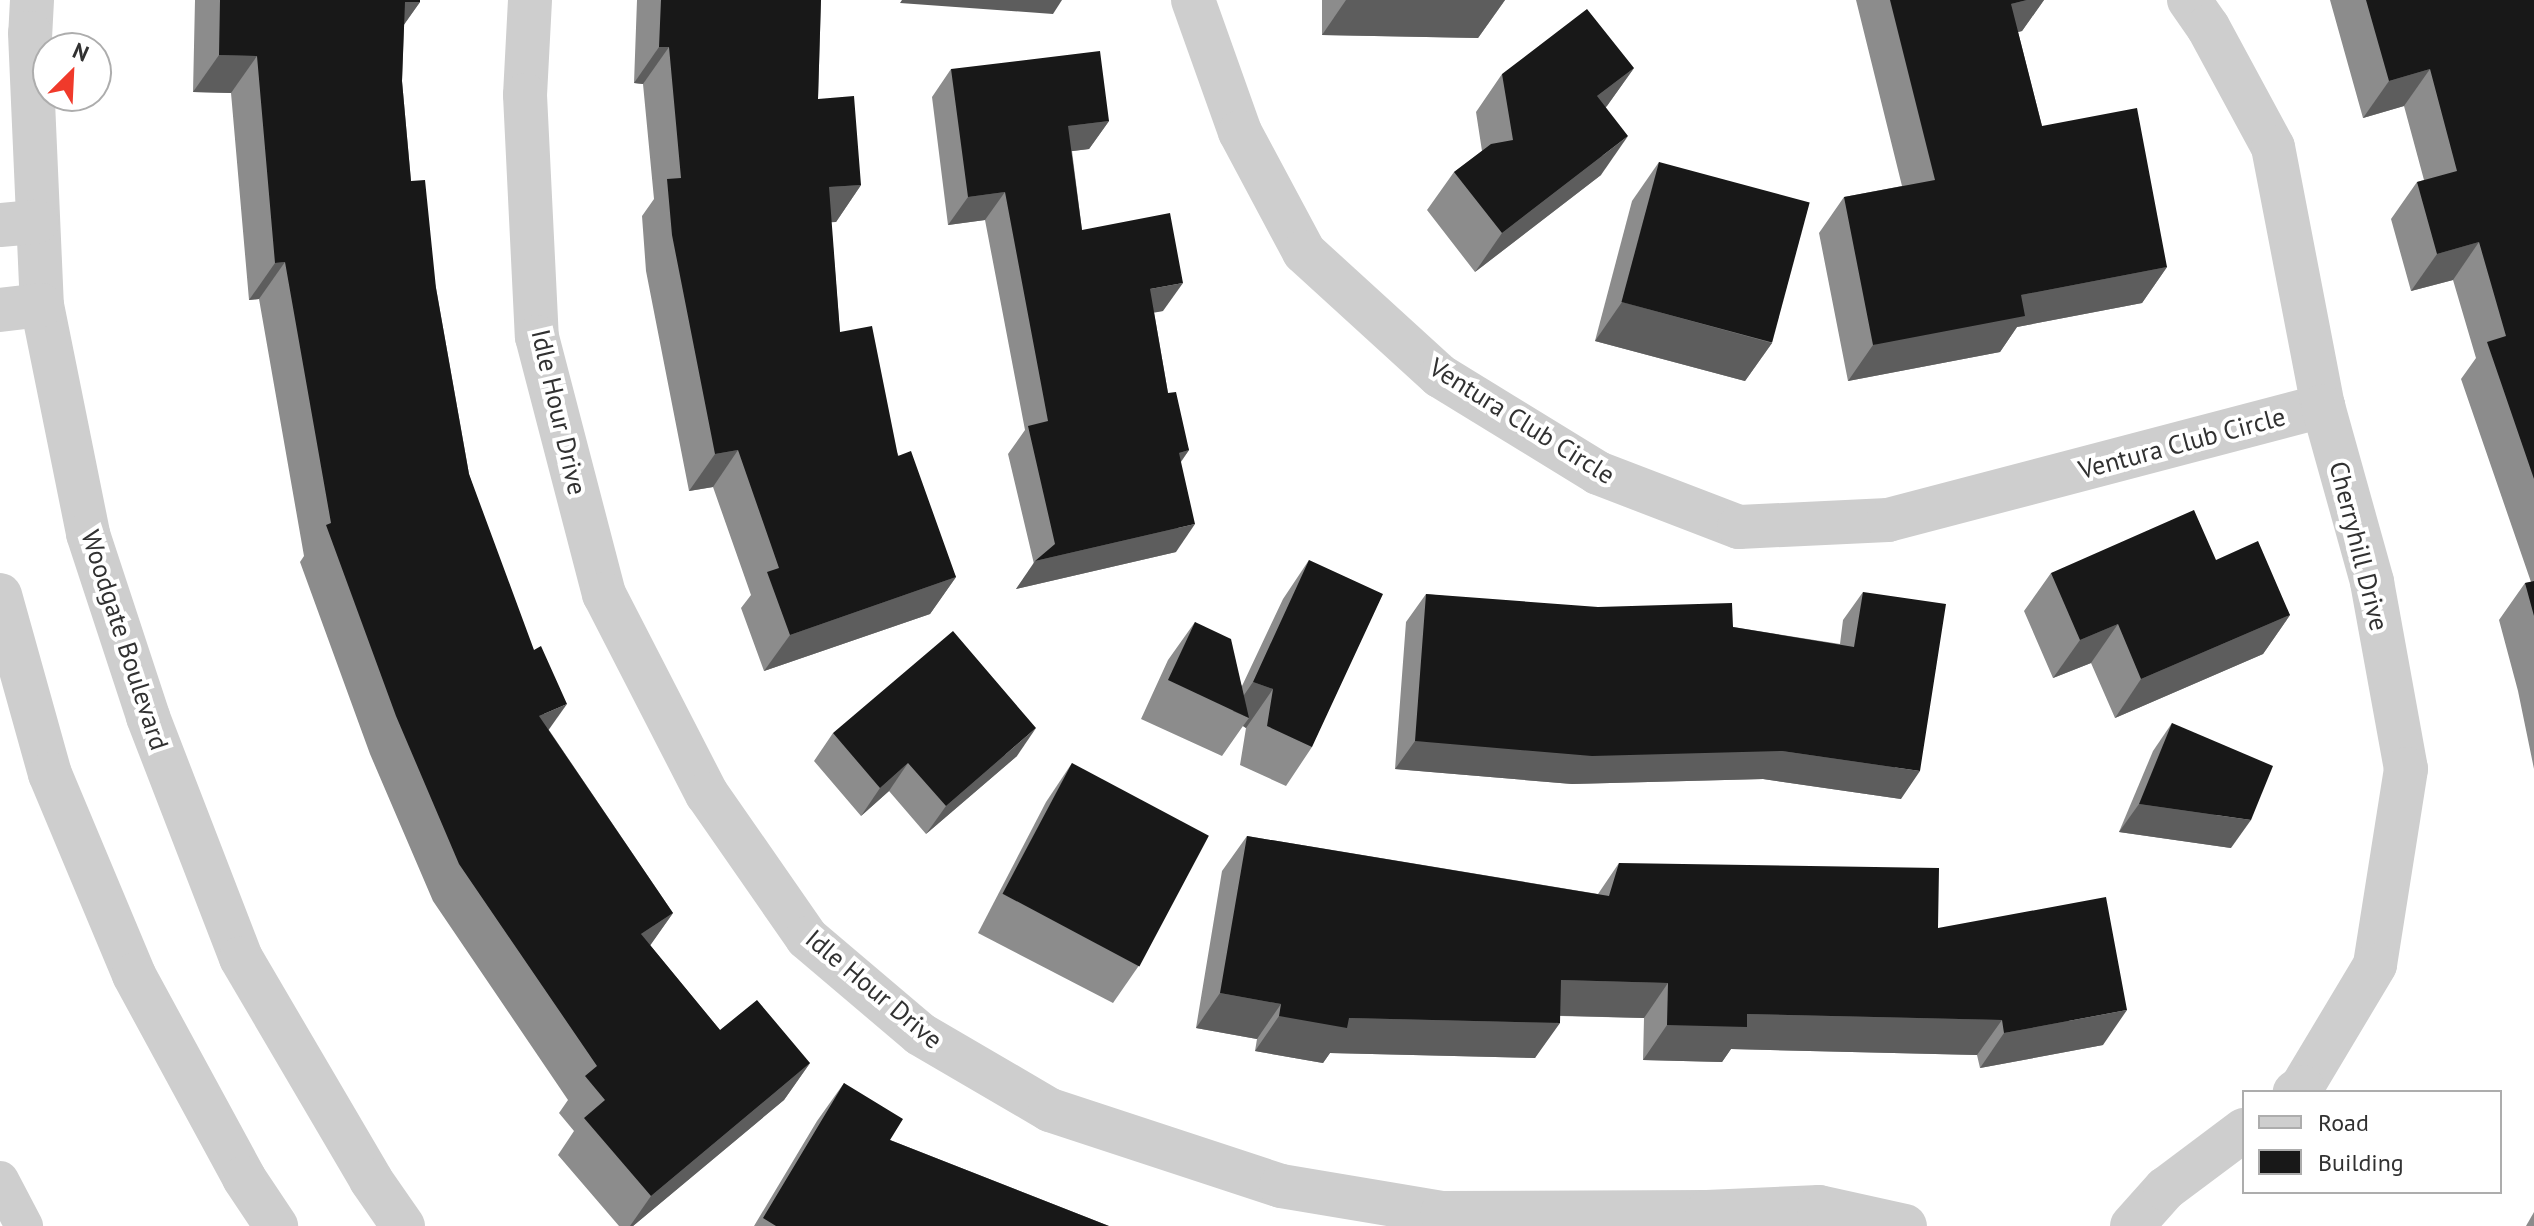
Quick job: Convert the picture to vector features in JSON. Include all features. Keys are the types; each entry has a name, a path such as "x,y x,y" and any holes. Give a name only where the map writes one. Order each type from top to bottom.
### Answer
{"street":[{"name":"Woodgate Boulevard","path":"32,0 18,224 42,305 88,534 148,717 241,958 371,1180 403,1226"},
{"name":"Idle Hour Drive","path":"530,0 525,95 537,337 604,594 707,794 807,938 920,1034 1050,1110 1281,1186 1442,1213 1707,1212 1819,1207 1905,1226"},
{"name":"Ventura Club Circle","path":"1193,0 1240,132 1304,252 1440,376 1598,473 1739,527 1888,520 2323,406"},
{"name":"Cherryhill Drive","path":"2189,0 2208,27 2273,147 2323,406 2372,582 2406,769 2375,965 2298,1090"},
{"path":"0,310 42,305"},
{"path":"0,595 50,774 134,975 244,1178 276,1226"},
{"path":"2132,1226 2165,1189 2242,1131"}],"lane":[{"path":"0,1180 24,1226"}],"building":[{"path":"220,0 420,0 405,2 402,81 411,181 425,180 436,288 469,474 534,650 541,646 567,704 539,716 673,913 641,934 720,1030 757,1000 810,1063 651,1196 584,1118 605,1100 585,1076 597,1066 459,864 396,716 326,525 331,523 285,262 275,263 257,56 219,55"},
{"path":"661,0 821,0 818,99 854,96 861,185 829,187 840,332 872,326 898,456 911,451 956,577 790,635 767,572 779,568 738,450 715,454 672,235 667,179 681,178 669,47 659,47"},
{"path":"1890,0 2027,0 2011,4 2042,126 2137,108 2167,267 2021,295 2025,316 1873,345 1844,197 1935,180"},
{"path":"2366,0 2534,0 2534,479 2487,342 2506,336 2479,242 2437,254 2417,182 2457,171 2430,69 2389,81"},
{"path":"1587,9 1634,68 1597,96 1628,136 1502,233 1454,172 1491,144 1513,140 1502,74"},
{"path":"1100,51 1109,121 1068,126 1082,230 1170,213 1183,283 1150,289 1168,393 1176,392 1189,450 1179,453 1195,524 1035,561 1055,544 1028,426 1048,421 1005,192 968,197 951,69"},
{"path":"1659,162 1810,202 1772,342 1621,302"},
{"path":"2194,510 2216,560 2258,541 2290,615 2141,679 2118,624 2080,640 2051,573"},
{"path":"1309,560 1383,594 1312,747 1267,726 1273,689 1253,682"},
{"path":"2534,581 2534,616 2525,583"},
{"path":"1863,592 1946,604 1920,771 1782,751 1592,756 1415,741 1426,594 1598,607 1732,603 1733,627 1854,647"},
{"path":"1195,622 1231,639 1249,718 1168,680"},
{"path":"953,631 1036,728 946,806 908,763 880,788 833,733"},
{"path":"2172,723 2273,766 2251,820 2139,804"},
{"path":"1072,763 1209,836 1139,966 1003,894"},
{"path":"1247,836 1609,896 1619,863 1939,868 1938,928 2106,897 2127,1010 2004,1033 2002,1020 1747,1014 1747,1027 1667,1025 1668,983 1561,980 1560,1023 1349,1018 1347,1028 1279,1016 1281,1004 1220,993"},
{"path":"844,1083 903,1119 890,1140 1109,1226 776,1226 763,1218"}]}
